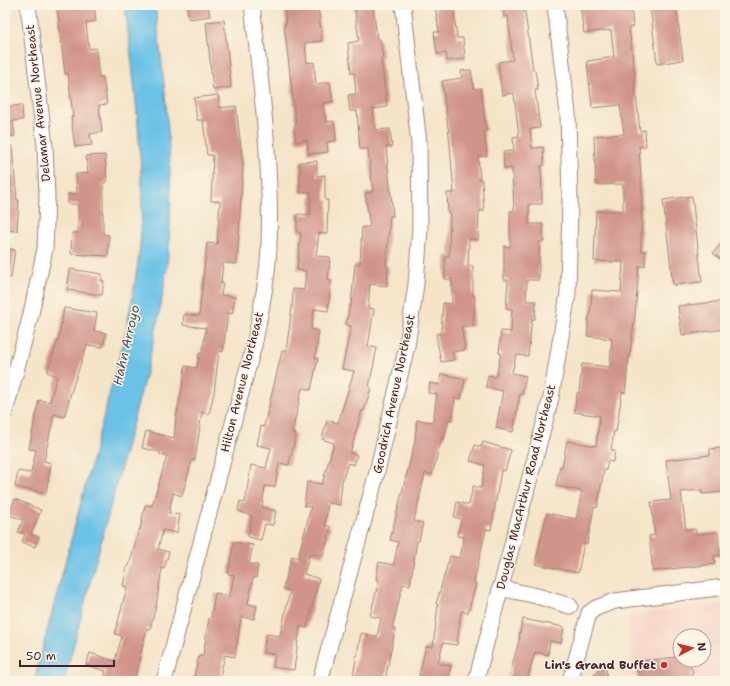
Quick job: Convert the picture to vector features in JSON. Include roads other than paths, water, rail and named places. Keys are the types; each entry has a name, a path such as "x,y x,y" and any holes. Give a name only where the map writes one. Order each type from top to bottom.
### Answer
{"street":[{"name":"Delamar Avenue Northeast","path":"5,412 30,318 45,248 47,197 45,146 28,5"},
{"name":"Hilton Avenue Northeast","path":"164,681 255,341 263,295 269,246 270,188 268,145 252,5"},
{"name":"Goodrich Avenue Northeast","path":"320,681 376,476 407,346 416,284 420,228 419,143 403,5"},
{"name":"Douglas MacArthur Road Northeast","path":"476,681 551,398 568,293 570,200 568,114 555,5"},
{"path":"500,588 585,609 615,601 725,587"},
{"path":"570,681 585,609"}],"water":[{"name":"Hahn Arroyo","path":"125,5 155,5 169,145 171,201 169,247 165,282 159,317 147,369 64,681 34,681 126,331 139,257 142,203 140,146"}],"place":[{"name":"Lin's Grand Buffet","path":"664,665"}]}
